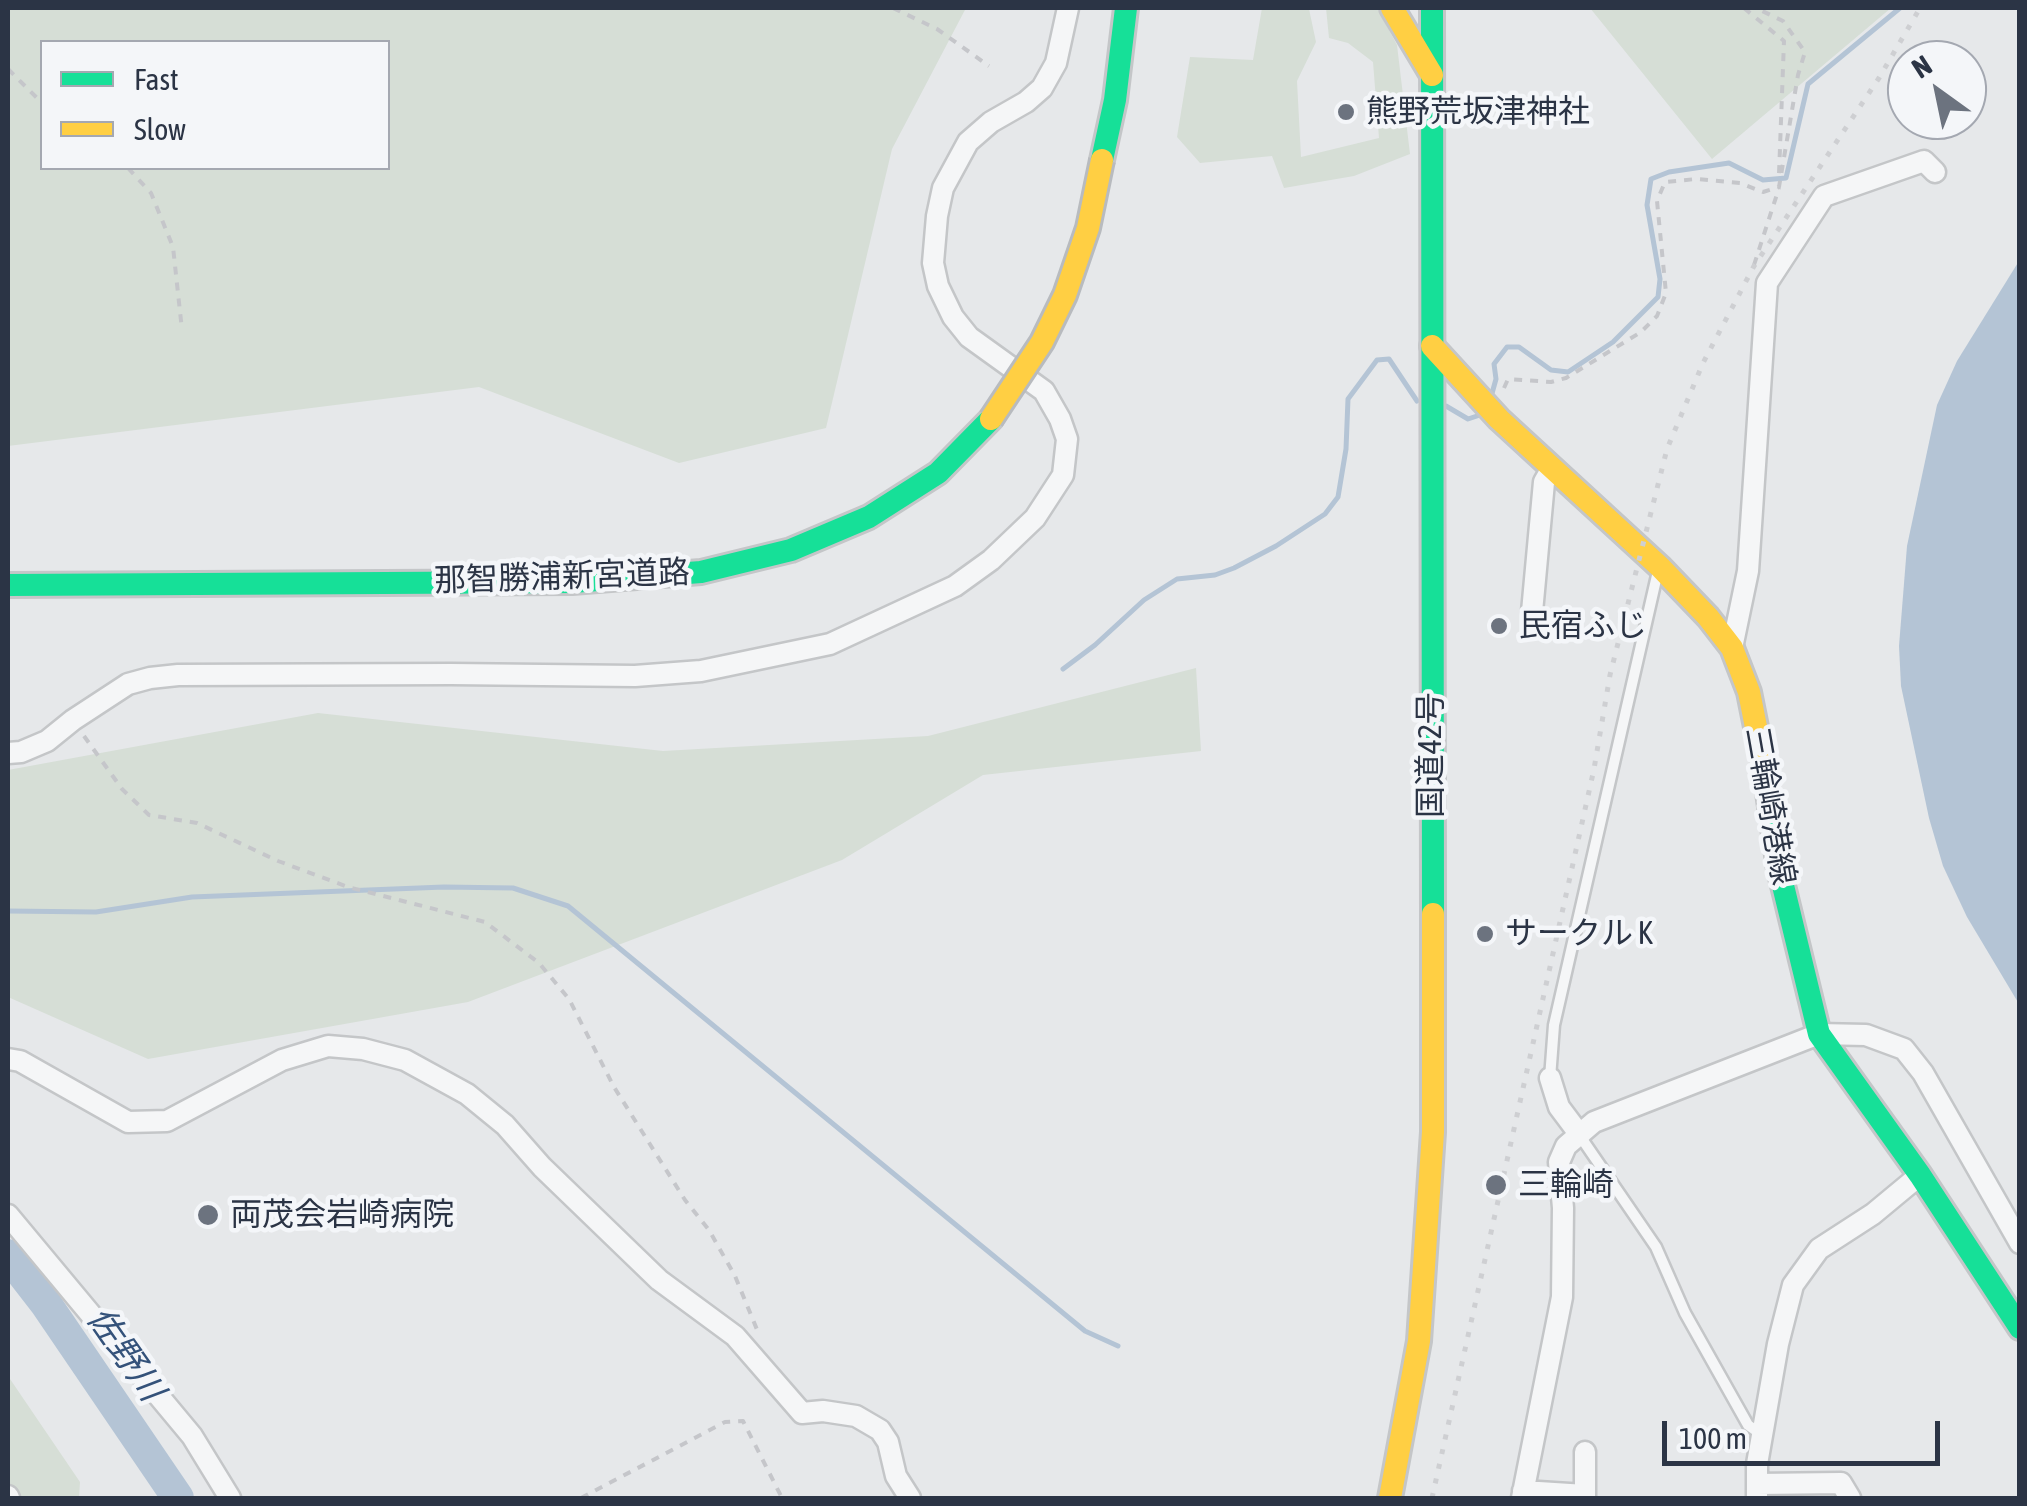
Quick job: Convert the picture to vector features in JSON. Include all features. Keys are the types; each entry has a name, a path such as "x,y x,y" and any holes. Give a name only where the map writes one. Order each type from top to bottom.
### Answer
{"main road":[{"name":"那智勝浦新宮道路","path":"8,585 572,582 701,572 791,550 869,518 938,472 991,419 1042,342 1065,295 1088,228 1115,100 1126,8"},
{"path":"1392,8 1432,75"},
{"name":"国道42号","path":"1390,1498 1419,1341 1434,1132 1432,8"},
{"name":"三輪崎港線","path":"1432,346 1500,419 1660,566 1708,616 1732,648 1749,692 1768,788 1778,869 1819,1034 1920,1175 2020,1328"}],"street":[{"path":"8,753 22,752 47,741 128,684 178,675 635,676 701,671 830,644 888,620 967,577 1014,540 1046,504 1064,474 1067,440 1060,418 1044,392 970,337 953,317 938,286 933,262 937,216 943,188 968,142 1042,88 1056,63 1068,8"},
{"path":"1732,648 1748,571 1767,283 1824,196 1924,161 1935,172"},
{"path":"1532,612 1544,482 1552,468"},
{"path":"1584,1452 1585,1497 1523,1494 1562,1297 1559,1162 1566,1146 1594,1122 1819,1034 1866,1035 1904,1049 1923,1074 2020,1243"},
{"path":"8,1059 20,1061 128,1122 167,1121 282,1060 328,1046 362,1048 405,1060 467,1094 505,1125 542,1167 659,1280 735,1336 802,1413 856,1416 880,1430 888,1442 896,1476 910,1498"},
{"path":"1550,1078 1559,1107 1580,1135"},
{"path":"1850,1498 1841,1483 1757,1491 1778,1344 1793,1285 1819,1249 1873,1214 1920,1175"},
{"path":"8,1215 192,1436 230,1498"}],"lane":[{"path":"1550,1078 1554,1025 1660,566"},
{"path":"1580,1135 1656,1247 1685,1313 1748,1425 1762,1435"}],"path":[{"path":"894,8 936,30 989,66"},
{"path":"1744,8 1784,41 1779,187"},
{"path":"1754,266 1779,187 1805,52 1783,21 1756,8"},
{"path":"8,68 40,102"},
{"path":"130,170 151,193 173,247 182,330"},
{"path":"1504,388 1508,378 1551,382 1566,378 1640,332 1657,316 1666,293 1657,201 1665,182 1682,179 1740,183 1762,192 1779,187"},
{"path":"73,720 122,789 149,815 197,823 278,861 348,887 484,922 540,962 569,999 614,1087 735,1276 763,1346 756,1362"},
{"path":"581,1498 725,1422 743,1421 782,1498"}],"shaded area":[{"path":"8,8 966,8 892,149 826,428 679,463 479,387 8,446"},
{"path":"1262,8 1318,8 1309,9 1316,42 1297,81 1301,157 1379,138 1373,62 1348,43 1329,38 1326,8 1377,8 1397,45 1410,154 1354,176 1284,188 1272,156 1200,163 1177,137 1190,57 1253,60"},
{"path":"1590,8 1891,8 1712,159"},
{"path":"1196,668 1201,751 983,775 842,860 468,1002 148,1059 8,997 8,770 318,713 663,751 928,736"},
{"path":"8,1376 80,1482 79,1498 8,1498"}],"water":[{"path":"2019,261 2020,1004 1967,917 1943,866 1901,686 1899,646 1907,546 1937,405 1957,361"}],"waterway":[{"path":"1491,397 1496,379 1494,364 1507,347 1519,347 1551,370 1568,372 1613,342 1658,297 1660,279 1647,205 1651,179 1669,172 1729,163 1763,180 1786,178 1808,84 1900,8"},
{"path":"1063,669 1144,600 1177,579 1215,575 1234,568 1325,514 1338,497 1346,449 1348,399 1377,360 1389,359 1417,401"},
{"path":"1446,406 1468,419 1480,415"},
{"path":"8,911 96,912 192,897 444,887 513,888 568,906 1085,1331 1118,1346"},
{"name":"佐野川","path":"8,1255 46,1304 178,1498"}],"railway":[{"path":"1432,1498 1594,769 1610,675 1667,449 1703,363 1754,266 1879,78 1920,8"}],"traffic: fast":[{"path":"1102,160 1115,100 1126,8"},
{"path":"1432,8 1433,914"},
{"path":"8,585 572,582 701,572 791,550 869,517 938,473 991,419"},
{"path":"1765,772 1779,869 1819,1034 1920,1175 2020,1328"}],"traffic: slow":[{"path":"1392,8 1432,75"},
{"path":"991,419 1042,342 1065,295 1088,228 1102,160"},
{"path":"1432,346 1499,419 1660,567 1708,617 1732,648 1749,692 1765,772"},
{"path":"1390,1498 1419,1341 1433,1132 1433,914"}],"place":[{"name":"熊野荒坂津神社","path":"1346,112"},
{"name":"民宿ふじ","path":"1499,626"},
{"name":"サークル K","path":"1485,934"},
{"name":"三輪崎","path":"1496,1185"},
{"name":"両茂会岩崎病院","path":"208,1215"}]}
